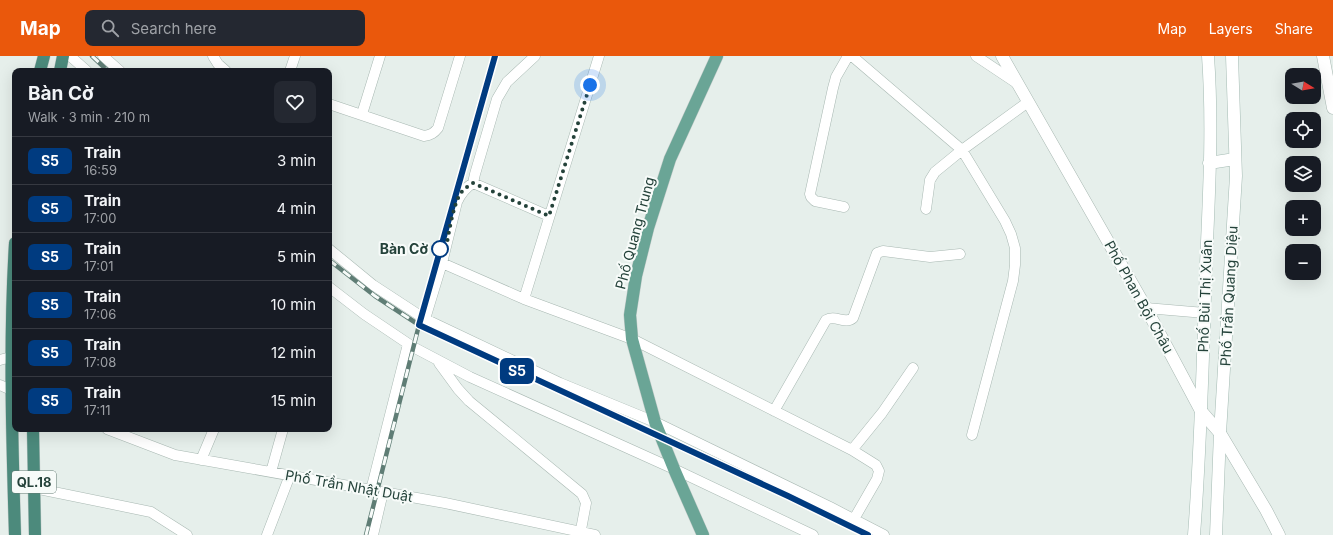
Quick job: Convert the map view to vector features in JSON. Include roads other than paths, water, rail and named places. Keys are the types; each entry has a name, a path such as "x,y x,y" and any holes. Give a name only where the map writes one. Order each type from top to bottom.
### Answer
{"highway":[{"path":"41,68 44,56"},
{"path":"61,68 63,56"},
{"name":"QL.18","path":"12,299 6,358 6,387 15,535"},
{"name":"QL.18","path":"33,432 35,535"}],"main road":[{"name":"Phố Quang Trung","path":"703,535 655,422 632,339 630,315 636,276 648,228 670,160 717,56"},
{"name":"Phố Phan Bội Châu","path":"1002,56 1146,308 1201,411 1220,434 1266,510 1279,535"},
{"name":"Phố Bùi Thị Xuân","path":"1194,535 1205,313 1210,82 1208,56"},
{"name":"Phố Trần Quang Diệu","path":"1216,535 1220,434 1235,199 1232,56"},
{"path":"1323,56 1330,74 1333,108"},
{"path":"1209,162 1235,159"}],"street":[{"path":"103,56 116,68"},
{"path":"113,56 117,68"},
{"path":"117,68 118,56"},
{"path":"212,56 223,68"},
{"path":"291,68 295,56"},
{"path":"362,114 380,56"},
{"path":"332,105 424,136 429,136 438,128 460,56"},
{"path":"425,319 442,263 457,202 463,191 473,183 497,99 507,82 535,56"},
{"path":"524,299 599,56"},
{"path":"844,207 815,201 810,194 836,77 848,56"},
{"path":"852,56 962,150 1005,221 1011,234 1015,248 1013,280 972,435"},
{"path":"976,56 982,62 1018,84"},
{"path":"73,63 82,68"},
{"path":"926,209 930,180 935,172 962,150 1028,102"},
{"path":"473,183 549,216"},
{"path":"332,251 373,285 425,319 560,383 655,422 884,535"},
{"path":"774,411 826,320 832,318 847,321 853,318 877,253 883,252 930,257 960,254"},
{"path":"442,263 524,299 632,339 852,450 876,465 879,471 878,479 854,519"},
{"path":"332,288 364,314 408,344 470,377 674,469 813,535"},
{"path":"1146,308 1205,313"},
{"path":"371,490 408,344"},
{"path":"437,360 458,389 469,401 582,494 586,503 580,533"},
{"path":"852,450 882,413 913,368"},
{"name":"Phố Trần Nhật Duật","path":"115,432 175,455 445,503 595,535"},
{"path":"201,460 213,432"},
{"path":"271,472 282,432"},
{"path":"267,535 290,476"},
{"path":"34,488 151,512 187,535"},
{"path":"373,535 383,492"}],"railway":[{"path":"92,56 105,68"},
{"path":"366,535 419,325 495,56"},
{"path":"332,262 375,296 419,325 788,496 868,535"}],"train":[{"name":"S5","path":"495,56 419,325 788,496 868,535"}],"place":[{"name":"Bàn Cờ","path":"440,249"}]}
